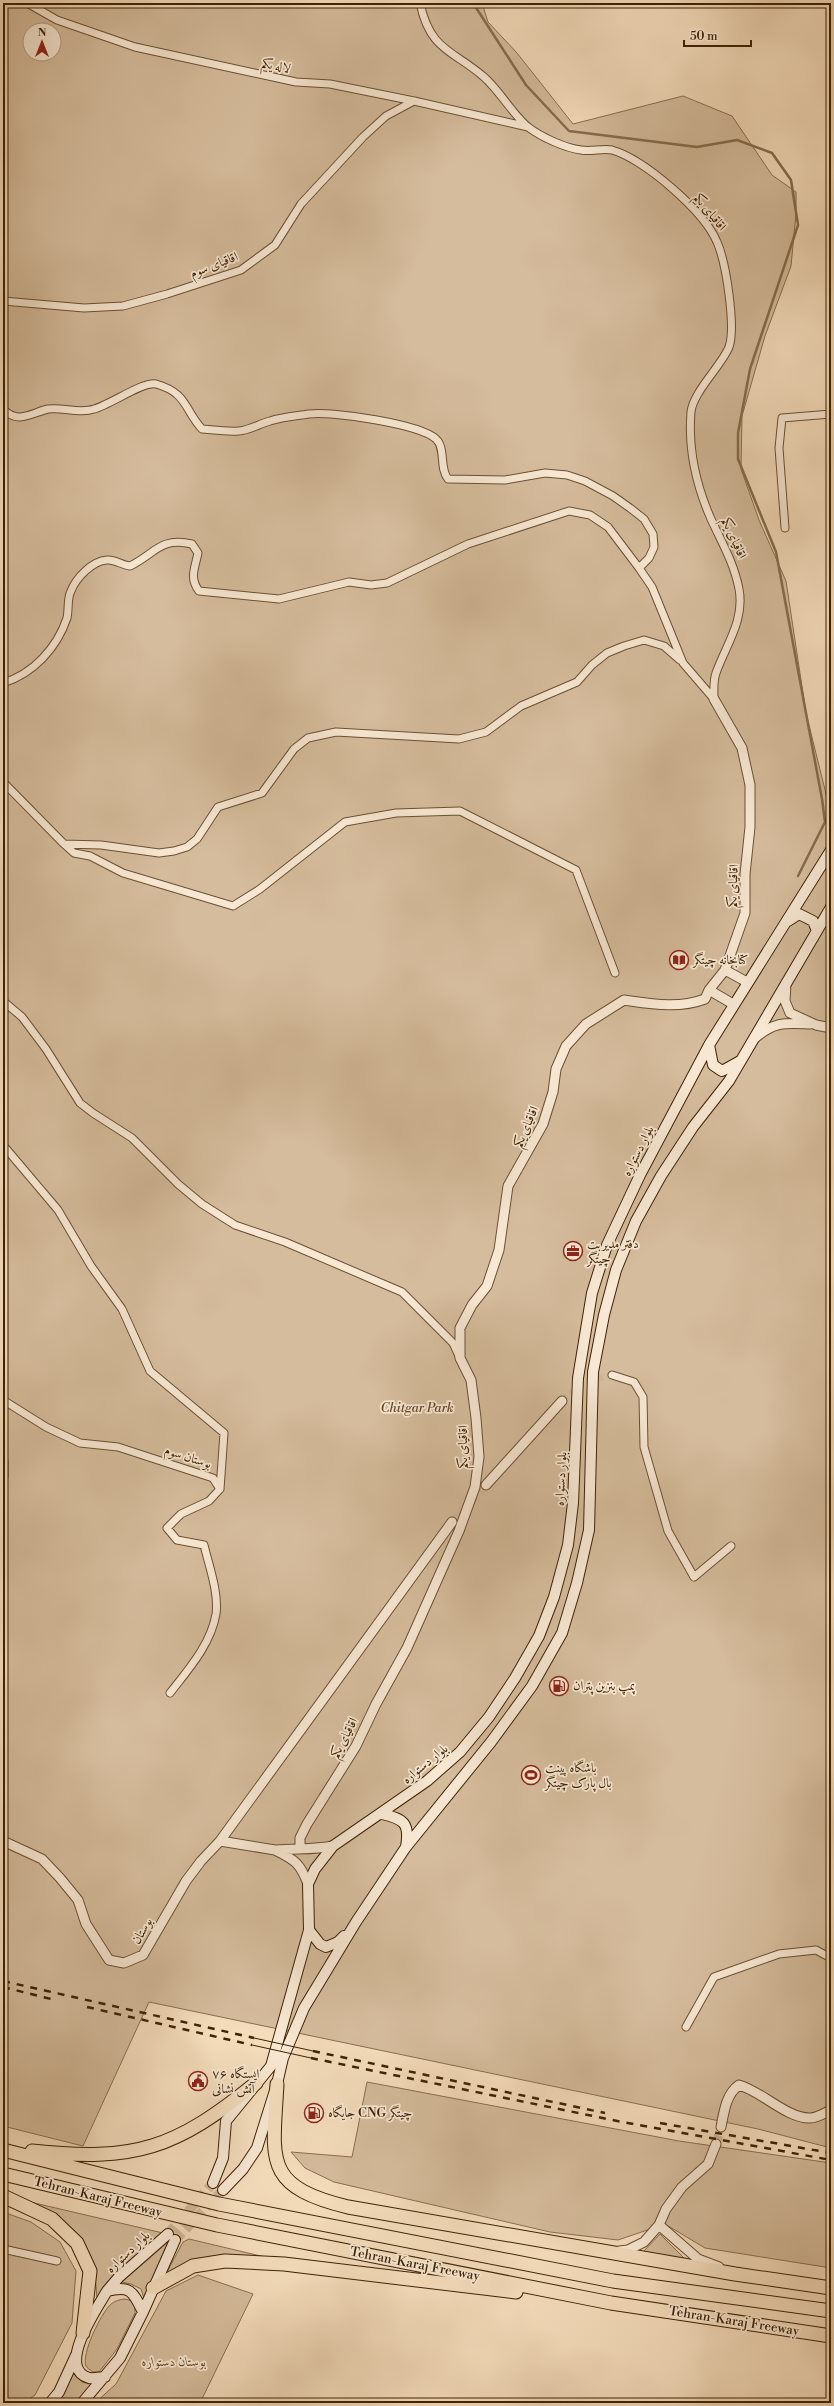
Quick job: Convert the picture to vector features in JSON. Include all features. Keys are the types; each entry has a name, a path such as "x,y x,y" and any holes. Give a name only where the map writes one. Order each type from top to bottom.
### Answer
{"highway":[{"path":"3,2145 32,2152 102,2155 156,2146 177,2138 218,2114 256,2083"},
{"path":"277,2084 274,2140 278,2164 282,2175 289,2182 317,2200 348,2207 735,2274 831,2288"},
{"name":"Tehran-Karaj Freeway","path":"3,2150 219,2204 597,2278 831,2311"},
{"name":"Tehran-Karaj Freeway","path":"3,2174 217,2226 611,2303 831,2336"},
{"path":"3,2196 52,2219 77,2242 90,2271 83,2333"},
{"path":"153,2288 193,2266 225,2262 284,2264 611,2303"}],"main road":[{"name":"بلوار دستواره","path":"256,2083 271,2066 309,1930 308,1884 315,1869 333,1846 382,1814 427,1781 460,1752 493,1711 515,1678 539,1636 554,1597 568,1545 573,1503 578,1378 592,1293 607,1245 630,1196 709,1045 733,1004 831,850"},
{"path":"223,2190 243,2169 257,2148 277,2084 283,2058 304,2008 356,1922 406,1847 491,1742 532,1686 562,1633 577,1583 589,1530 593,1372 604,1315 616,1270 636,1221 660,1176 693,1127 729,1081 751,1041 831,907"},
{"path":"784,923 800,914 813,921 817,931"},
{"path":"709,1045 713,1065 722,1071 742,1059"},
{"path":"382,1814 398,1818 405,1824 408,1833 406,1847"},
{"path":"309,1930 320,1944 326,1946 338,1942 356,1922"},
{"path":"213,2183 223,2158 226,2121 256,2083"},
{"name":"بلوار دستواره","path":"77,2353 83,2333 107,2291 119,2277 172,2237 143,2312 120,2358 105,2377"},
{"path":"107,2291 120,2288 129,2290 136,2298 143,2312"},
{"path":"77,2353 77,2366 80,2372 90,2378 105,2377"},
{"path":"50,2403 59,2392 77,2353"},
{"path":"82,2403 105,2377"}],"street":[{"name":"لاله یکم","path":"27,3 57,20 135,47 296,82 330,84 414,101 528,127"},
{"name":"اقاقیای یکم","path":"300,1848 300,1838 356,1746 376,1704 407,1648 459,1531 475,1487 479,1457 476,1418 471,1380 460,1358 460,1328 472,1305 487,1286 499,1250 508,1186 544,1124 554,1092 556,1070 566,1046 586,1024 624,1000 664,1005 691,1004 705,1000 709,990 725,970 745,913 750,786 742,748 714,699 715,675 738,622 740,591 731,558 701,494 690,450 691,408 729,346 731,313 728,286 717,241 696,211 664,181 634,160 611,150 580,150 555,141 528,127 483,76 452,56 433,38 420,3"},
{"name":"اقاقیای سوم","path":"3,301 84,308 123,306 203,284 241,270 275,245 301,204 363,137 386,116 414,101"},
{"path":"3,409 8,414 19,417 50,409 92,410 111,404 141,386 154,384 170,389 182,399 195,422 202,429 239,431 254,428 270,421 311,414 335,415 411,427 428,432 438,441 444,474 448,479 505,480 545,473 567,475 585,481 607,492 644,519 654,534 654,547 649,558 639,568"},
{"path":"785,528 779,448 782,418 831,414"},
{"path":"3,683 19,678 47,655 67,618 70,592 75,583 92,565 108,559 130,566 164,543 178,541 192,544 198,553 192,573 194,585 199,591 279,599 349,582 371,585 387,583 468,544 569,511 590,515 608,527 639,568 652,587 683,663"},
{"path":"64,844 101,844 159,853 174,852 187,847 197,839 218,807 262,793 294,749 308,738 336,732 459,739 486,732 521,706 577,682 592,665 607,653 644,640 664,646 683,663 714,699"},
{"path":"3,782 64,844 74,852 90,856 124,873 233,906 260,889 345,822 396,813 460,811 576,870 615,973"},
{"path":"725,970 747,982"},
{"path":"786,982 785,1001 790,1013 816,1025"},
{"path":"709,990 733,1004"},
{"path":"3,1001 22,1017 46,1049 80,1103 92,1113 132,1138 178,1184 202,1204 235,1225 292,1244 402,1292 453,1342 460,1358"},
{"path":"751,1041 768,1027 784,1023 816,1025 831,1028"},
{"path":"3,1145 58,1210 91,1266 122,1309 150,1371 224,1433 220,1489 209,1501 181,1514 167,1528 177,1540 204,1545 214,1591 216,1614 206,1640 193,1664 170,1693"},
{"path":"612,1375 634,1382 643,1397 644,1448 668,1531 694,1577 731,1546"},
{"name":"بوستان سوم","path":"3,1400 46,1427 80,1443 118,1447 213,1478 220,1489"},
{"path":"486,1485 562,1401"},
{"path":"3,1461 3,1477"},
{"name":"بوستان","path":"3,1841 42,1860 60,1878 78,1900 86,1924 109,1960 124,1962 143,1955 186,1881 200,1861 220,1841 452,1522"},
{"path":"220,1841 275,1850 300,1848 314,1850 333,1846"},
{"path":"275,1850 292,1859 301,1867 308,1884"},
{"path":"686,2027 714,1977 779,1954 816,1950 831,1958"},
{"path":"721,2127 725,2105 732,2090 739,2086 748,2088 797,2116 811,2118 831,2110"},
{"path":"611,2252 628,2250 644,2242 659,2225 666,2209 682,2187 708,2164 716,2144"},
{"path":"659,2225 698,2259 735,2274"},
{"path":"3,2249 58,2262"}],"green space":[{"name":"Chitgar Park","path":"3,3 482,3 488,22 517,53 573,124 683,96 732,116 772,175 796,192 796,214 791,266 765,336 742,416 741,469 759,520 786,581 806,713 831,814 831,2148 758,2129 149,2002 83,2146 3,2126"},
{"path":"367,2082 679,2141 831,2163 831,2268 705,2248 665,2224 618,2240 550,2232 334,2182 305,2168 291,2152 352,2157"},
{"path":"30,2202 163,2233 116,2272 108,2281 97,2300 92,2264 81,2239 61,2221"},
{"path":"3,2212 31,2222 60,2242 76,2271 72,2323 35,2395 24,2403 3,2403"},
{"path":"660,2234 686,2260 643,2252"},
{"path":"189,2239 269,2258 166,2274 183,2242"},
{"path":"168,2242 144,2298 141,2289 131,2284 122,2282"},
{"name":"بوستان دستواره","path":"198,2275 253,2294 200,2403 95,2403 116,2384 166,2291"},
{"path":"124,2299 132,2301 135,2307 135,2313 117,2349 99,2372 93,2372 86,2367 85,2360 93,2334 110,2305"},
{"path":"74,2372 82,2382 93,2384 77,2403 59,2403"}],"waterway":[{"path":"473,3 526,85 569,131 697,147 737,140 772,153 791,180 798,225 750,369 738,433 738,459 776,552 822,799 825,822 798,876"}],"tunnel":[{"path":"562,1401 585,1381 612,1375"},
{"path":"452,1522 486,1485"},
{"path":"716,2144 721,2127"},
{"path":"168,2234 213,2183"},
{"path":"175,2240 223,2190"}],"tram line":[{"path":"254,2038 313,2051"},
{"path":"252,2045 311,2058"}],"railway":[{"path":"3,1981 254,2038"},
{"path":"3,1987 55,2000"},
{"path":"87,2007 252,2045"},
{"path":"313,2051 605,2113"},
{"path":"311,2058 622,2122 831,2160"},
{"path":"660,2123 831,2153"}],"place":[{"name":"کتابخانه چیتگر","path":"679,960"},
{"name":"دفتر مدیریت چیتگر","path":"573,1251"},
{"name":"پمپ بنزین پتران","path":"559,1686"},
{"name":"باشگاه پینت بال پارک چیتگر","path":"531,1775"},
{"name":"ایستگاه ۷۶ آتش نشانی","path":"198,2081"},
{"name":"جایگاه CNG چیتگر","path":"314,2113"}]}
